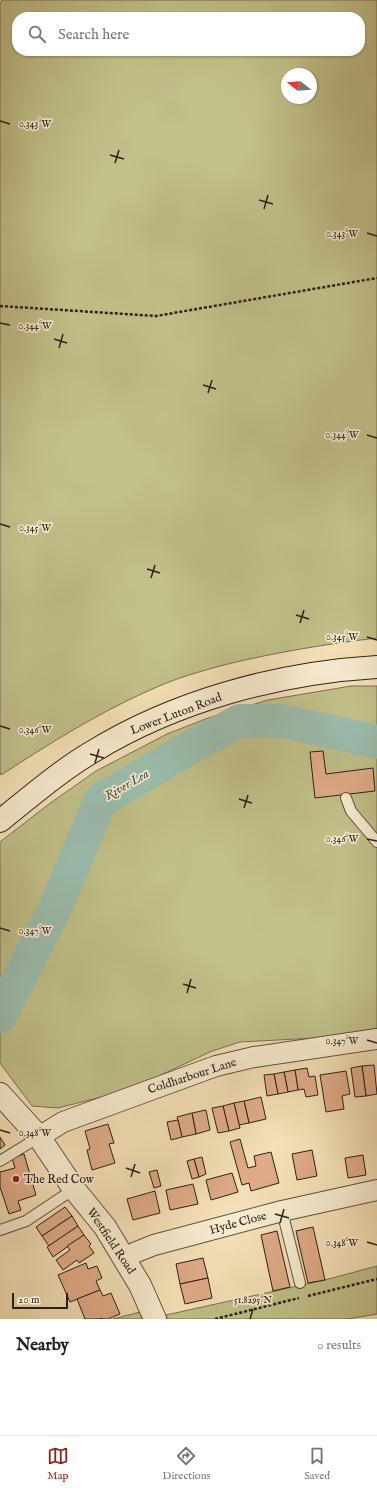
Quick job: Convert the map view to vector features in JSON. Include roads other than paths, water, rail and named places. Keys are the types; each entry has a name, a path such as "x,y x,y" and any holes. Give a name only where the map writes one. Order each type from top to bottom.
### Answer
{"main road":[{"name":"Lower Luton Road","path":"0,820 92,752 128,732 163,716 207,700 261,685 346,669 377,667"},
{"name":"Westfield Road","path":"0,1095 39,1137 74,1189 105,1227 140,1285 155,1319"}],"street":[{"name":"Coldharbour Lane","path":"39,1137 63,1122 216,1066 254,1057 377,1039"},
{"name":"Hyde Close","path":"125,1259 134,1253 154,1245 282,1211 377,1190"}],"lane":[{"path":"346,798 350,811 377,842"},
{"path":"0,1160 39,1137"},
{"path":"0,1230 26,1221 74,1189"},
{"path":"282,1211 300,1283"}],"waterway":[{"name":"River Lea","path":"0,1016 55,908 101,800 198,743 240,721 282,721 377,742"}],"place":[{"name":"The Red Cow","path":"16,1179"}]}
